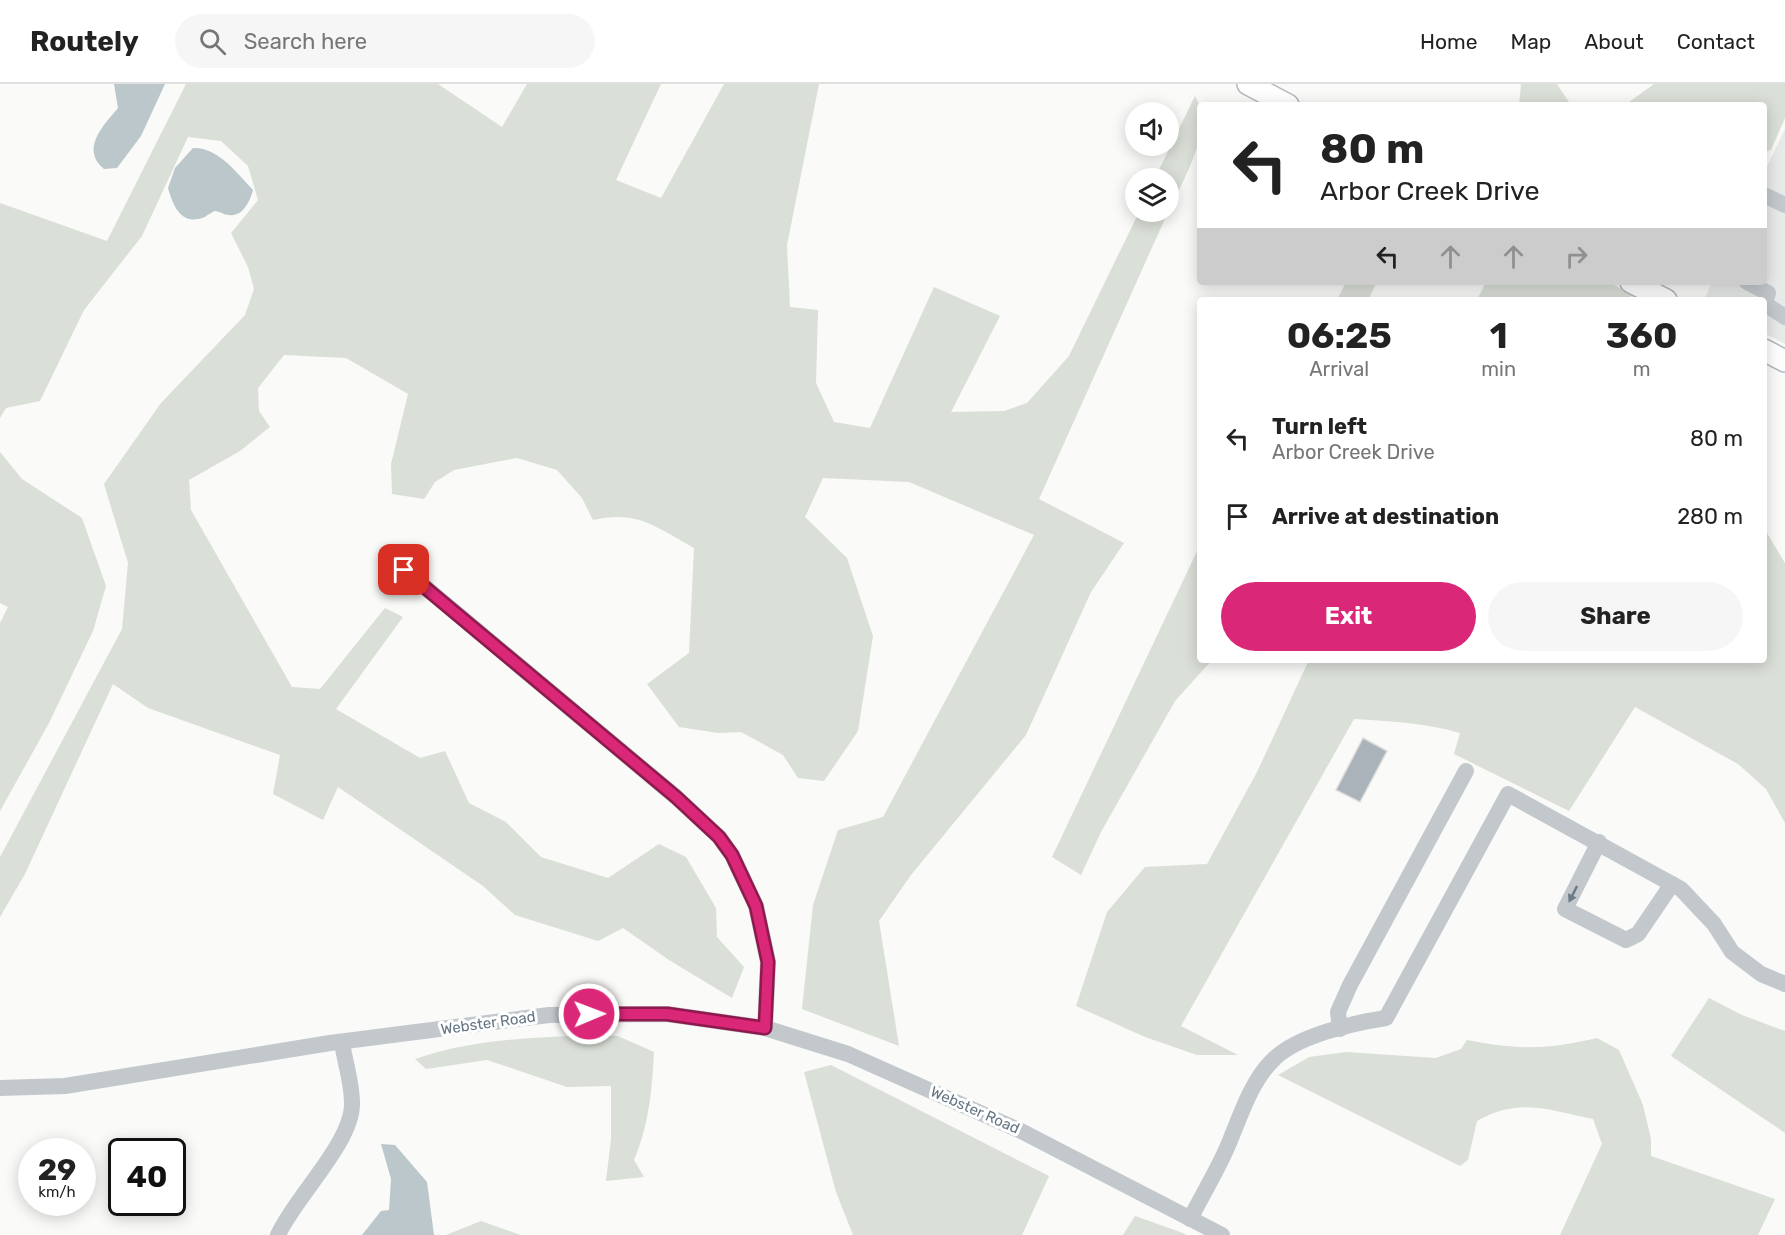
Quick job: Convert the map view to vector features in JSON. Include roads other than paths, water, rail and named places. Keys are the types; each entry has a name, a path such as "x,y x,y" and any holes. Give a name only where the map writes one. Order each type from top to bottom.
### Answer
{"main road":[{"path":"1248,84 1282,102"},
{"path":"1637,285 1660,297"},
{"path":"1767,352 1785,361"}],"street":[{"path":"1767,197 1785,206"},
{"path":"1753,285 1768,292 1766,297"},
{"path":"1767,305 1782,303 1785,300"},
{"path":"1767,307 1785,317"},
{"path":"389,557 676,797 719,837 732,855 756,906 768,962 765,1028"},
{"path":"1341,1029 1338,1012 1350,985 1466,771"},
{"path":"1190,1219 1226,1151 1250,1096 1271,1061 1292,1045 1362,1022 1386,1018 1508,794 1672,884 1703,911 1732,952 1761,974 1785,984"},
{"path":"1599,842 1565,909 1626,940 1638,934 1672,884"},
{"name":"Webster Road","path":"0,1088 65,1086 342,1043 559,1014 667,1014 765,1028 848,1054 1021,1131 1222,1235"},
{"path":"278,1235 290,1210 328,1160 344,1133 352,1104 342,1043"}]}
